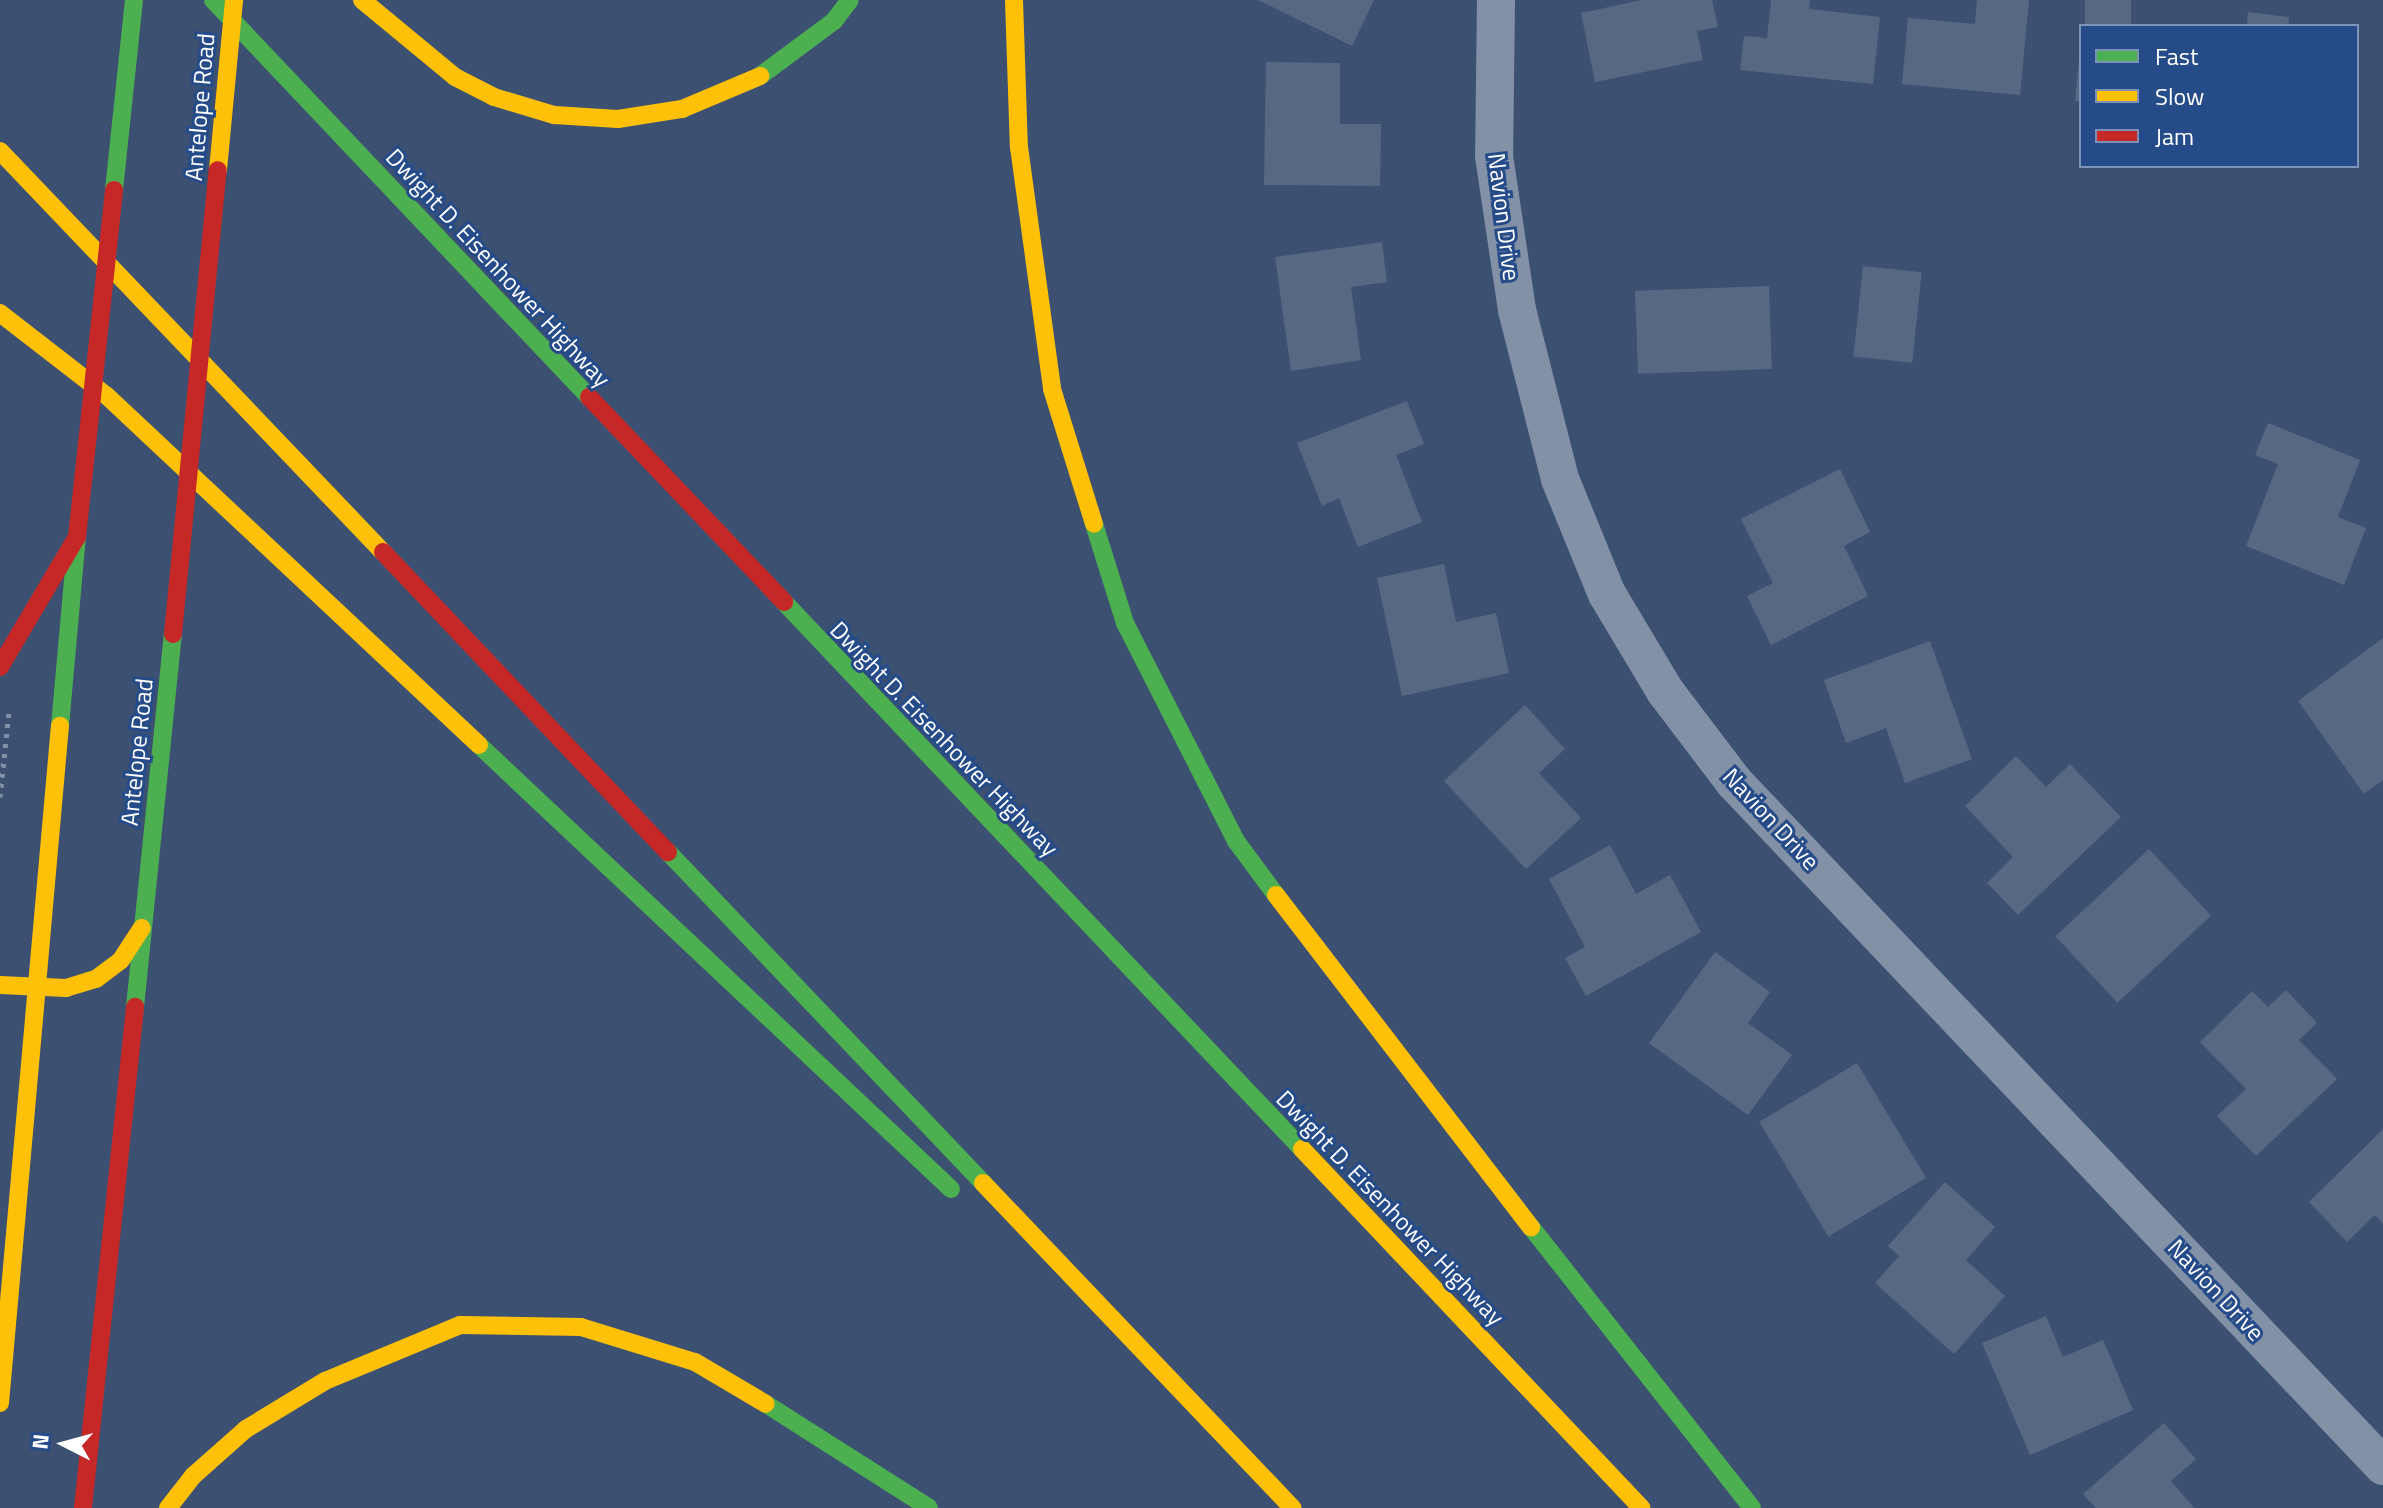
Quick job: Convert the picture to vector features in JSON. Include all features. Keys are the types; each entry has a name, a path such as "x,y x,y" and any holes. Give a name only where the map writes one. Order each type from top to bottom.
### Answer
{"main road":[{"path":"0,1403 77,537 134,0"},
{"name":"Dwight D. Eisenhower Highway","path":"213,0 1642,1508"},
{"name":"Antelope Road","path":"83,1508 173,634 234,0"},
{"path":"362,0 455,77 494,97 554,115 618,119 682,109 723,95 782,64 834,21 850,0"},
{"path":"1014,0 1019,147 1052,389 1125,623 1236,841 1382,1038 1752,1508"},
{"path":"0,151 1292,1508"},
{"path":"0,313 107,396 965,1202"},
{"path":"0,667 77,537"},
{"path":"0,985 66,988 96,979 121,960 142,928"},
{"path":"1035,1267 1292,1508"},
{"path":"168,1508 193,1476 246,1429 325,1381 460,1325 581,1327 695,1362 861,1460 929,1508"}],"street":[{"name":"Navion Drive","path":"1496,0 1494,156 1506,259 1523,337 1560,479 1607,594 1665,691 1734,782 2383,1466"}],"path":[{"path":"0,797 5,703"}],"building":[{"path":"1258,0 1374,0 1352,46"},
{"path":"1642,0 1712,0 1718,27 1697,31 1703,60 1595,82 1581,13"},
{"path":"1771,0 1810,0 1809,9 1880,17 1873,84 1740,70 1744,36 1767,38"},
{"path":"1977,0 2029,0 2020,95 1902,84 1908,18 1975,24"},
{"path":"2085,0 2131,0 2131,24 2085,24"},
{"path":"2248,12 2289,17 2288,24 2247,24"},
{"path":"2079,60 2079,101 2075,101"},
{"path":"1266,62 1340,63 1340,124 1381,124 1380,186 1264,185"},
{"path":"1382,242 1387,282 1351,287 1361,360 1291,371 1275,257"},
{"path":"1863,266 1922,272 1912,363 1853,357"},
{"path":"1769,286 1772,369 1638,374 1635,291"},
{"path":"1407,401 1424,444 1396,455 1422,522 1358,547 1339,498 1322,506 1297,443"},
{"path":"2268,423 2360,460 2338,517 2366,528 2344,585 2246,546 2278,464 2255,455"},
{"path":"1840,469 1870,532 1844,546 1868,596 1771,645 1747,596 1773,583 1741,519"},
{"path":"1444,564 1456,622 1496,613 1509,673 1402,696 1377,578"},
{"path":"2383,638 2383,780 2364,794 2298,701"},
{"path":"1930,641 1972,759 1905,783 1886,728 1846,743 1824,680"},
{"path":"1525,705 1565,749 1539,773 1581,818 1526,869 1444,781"},
{"path":"2016,756 2046,787 2070,764 2121,817 2018,915 1987,883 2013,857 1965,806"},
{"path":"1610,845 1636,894 1670,875 1701,932 1586,996 1565,958 1585,947 1549,879"},
{"path":"2149,849 2211,916 2117,1003 2055,936"},
{"path":"1715,952 1770,992 1748,1023 1792,1055 1748,1115 1649,1043"},
{"path":"2286,990 2317,1023 2299,1040 2337,1079 2256,1156 2217,1116 2246,1089 2200,1042 2252,991 2268,1007"},
{"path":"1857,1063 1926,1178 1828,1237 1759,1122"},
{"path":"2383,1129 2383,1224 2375,1215 2347,1242 2309,1202"},
{"path":"1945,1182 1995,1227 1966,1260 2005,1296 1954,1354 1875,1283 1899,1256 1888,1246"},
{"path":"2046,1316 2063,1357 2103,1340 2133,1410 2030,1455 1982,1343"},
{"path":"2164,1423 2196,1459 2171,1481 2194,1508 2096,1508 2083,1494"}],"traffic: fast":[{"path":"114,190 134,0"},
{"path":"213,0 589,397"},
{"path":"760,76 834,21 850,0"},
{"path":"1094,524 1125,623 1236,841 1276,895"},
{"path":"60,726 77,537"},
{"path":"784,602 1302,1149"},
{"path":"135,1007 173,634"},
{"path":"479,745 951,1189"},
{"path":"668,852 983,1183"},
{"path":"1531,1227 1752,1508"},
{"path":"766,1404 929,1508"}],"traffic: slow":[{"path":"218,170 234,0"},
{"path":"362,0 455,77 494,97 554,115 618,119 682,109 760,76"},
{"path":"1014,0 1019,147 1052,389 1094,524"},
{"path":"0,151 383,552"},
{"path":"0,313 107,396 479,745"},
{"path":"0,1403 60,726"},
{"path":"1276,895 1531,1227"},
{"path":"0,985 66,988 96,979 121,960 142,928"},
{"path":"1302,1149 1642,1508"},
{"path":"983,1183 1293,1508"},
{"path":"168,1508 193,1476 246,1429 325,1381 460,1325 581,1327 695,1362 766,1404"}],"traffic: jam":[{"path":"173,634 218,170"},
{"path":"77,537 114,190"},
{"path":"589,397 784,602"},
{"path":"0,667 77,537"},
{"path":"383,552 668,852"},
{"path":"83,1508 135,1007"}]}
